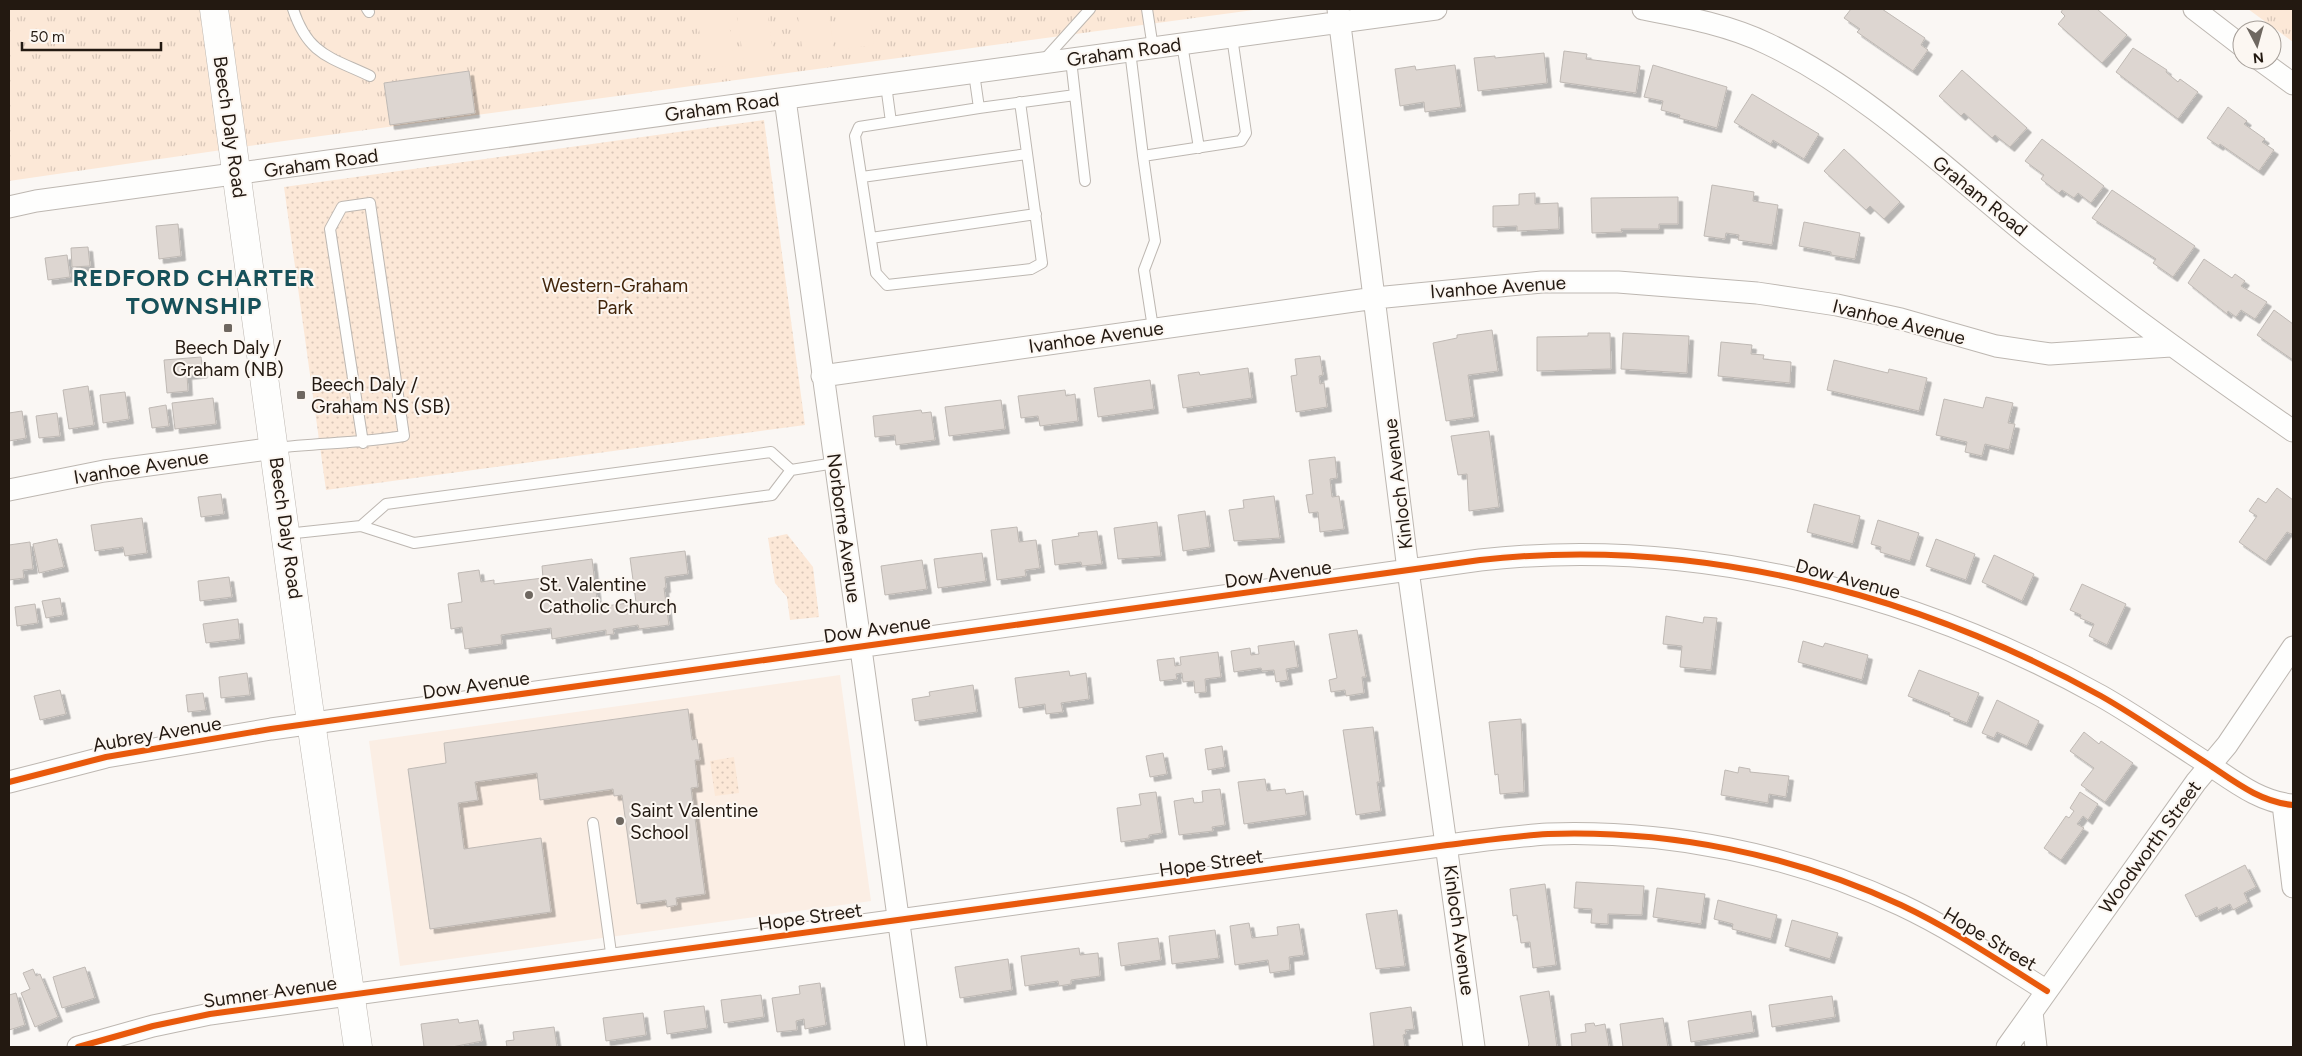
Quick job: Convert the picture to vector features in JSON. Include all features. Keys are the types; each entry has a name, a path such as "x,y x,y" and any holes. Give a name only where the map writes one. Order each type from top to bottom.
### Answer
{"main road":[{"name":"Beech Daly Road","path":"214,9 358,1047"}],"street":[{"name":"Graham Road","path":"9,207 1232,37 1338,15 1436,9"},
{"name":"Graham Road","path":"1643,9 1728,28 1767,43 1828,77 1861,100 2043,248 2171,346 2293,431"},
{"path":"2194,9 2232,38"},
{"name":"Kinloch Avenue","path":"1338,15 1408,570 1474,1047"},
{"path":"2274,70 2293,84"},
{"name":"Norborne Avenue","path":"785,99 916,1047"},
{"name":"Ivanhoe Avenue","path":"822,376 1375,298 1542,282 1618,282 1686,285 1757,293 1837,305 1901,319 2019,351 2073,354 2171,346"},
{"name":"Ivanhoe Avenue","path":"9,490 104,471 275,448"},
{"name":"Dow Avenue","path":"312,723 1408,570 1520,556 1607,554 1720,566 1823,586 1931,618 2040,664 2103,697 2259,797 2288,805"},
{"name":"Woodworth Street","path":"2007,1047 2227,745 2293,647"},
{"name":"Aubrey Avenue","path":"9,782 106,758 312,723"},
{"path":"2288,805 2293,887"},
{"name":"Hope Street","path":"351,996 1447,845 1547,834 1613,834 1691,842 1779,860 1843,881 1901,905 1982,949 2047,991"},
{"name":"Sumner Avenue","path":"78,1047 153,1026 210,1014 351,996"},
{"path":"2032,1012 2036,1047"}],"lane":[{"path":"293,9 301,29 317,51 370,76"},
{"path":"1041,64 1090,9"},
{"path":"1146,9 1152,48"},
{"path":"1143,156 1241,141 1246,133 1232,37"},
{"path":"1182,44 1199,148"},
{"path":"1130,51 1155,241 1144,270 1153,328"},
{"path":"1071,60 1085,181"},
{"path":"974,73 979,108"},
{"path":"886,85 891,122"},
{"path":"1020,102 1042,263 1031,268 887,285 876,273 855,136 859,126 1020,102 1075,95"},
{"path":"862,177 1027,154"},
{"path":"275,448 316,443 362,443 404,436 370,203 342,207 330,229 362,443"},
{"path":"871,238 1036,214"},
{"path":"361,526 386,504 771,452 791,470"},
{"path":"286,534 361,526 414,543 772,495 791,470 835,463"},
{"path":"593,823 612,960"}],"shaded area":[{"name":"Saint Valentine School","path":"840,675 871,901 400,966 369,741"}],"green space":[{"path":"9,9 1261,9 284,141 9,181"},
{"path":"696,9 727,9 735,65 705,69"},
{"path":"736,9 767,9 774,59 744,63"},
{"path":"797,9 828,9 834,50 803,55"},
{"path":"837,9 869,9 874,45 843,49"},
{"path":"2248,9 2293,9 2293,42 2282,34 2282,20 2263,20"},
{"name":"Western-Graham Park","path":"764,120 805,425 326,490 284,187"},
{"path":"787,534 813,567 819,617 790,620 787,597 775,583 768,538"},
{"path":"734,757 739,793 715,796 710,761"}],"building":[{"path":"1851,9 1882,9 1925,38 1921,45 1928,50 1913,71 1857,32 1860,29 1844,18"},
{"path":"2063,9 2097,9 2127,35 2102,63 2058,24 2065,16 2061,12"},
{"path":"2133,48 2167,70 2166,72 2178,82 2180,79 2198,92 2178,119 2116,72"},
{"path":"1564,51 1587,54 1586,59 1640,66 1636,93 1560,82"},
{"path":"1544,53 1547,83 1478,91 1474,58"},
{"path":"1455,65 1461,107 1425,112 1424,102 1400,106 1395,69 1415,66 1416,70"},
{"path":"1653,65 1727,87 1717,128 1679,118 1680,115 1661,110 1663,101 1644,97"},
{"path":"1962,70 2027,128 2010,147 1995,135 1992,138 1964,113 1961,116 1939,96"},
{"path":"469,71 475,113 390,125 384,83"},
{"path":"1752,94 1819,134 1804,159 1773,140 1771,144 1734,122"},
{"path":"2228,107 2247,121 2244,124 2265,139 2262,142 2274,150 2259,171 2220,144 2219,146 2207,138"},
{"path":"2042,139 2104,186 2091,203 2078,193 2074,198 2062,190 2059,193 2041,179 2044,175 2025,161"},
{"path":"1844,149 1900,202 1884,219 1870,206 1866,210 1824,171"},
{"path":"1712,185 1754,192 1753,201 1778,205 1772,245 1738,240 1739,235 1726,233 1725,239 1704,236"},
{"path":"2112,190 2195,246 2173,277 2153,263 2156,259 2092,218"},
{"path":"1535,193 1535,204 1558,203 1559,229 1517,231 1517,226 1493,227 1493,206 1519,205 1519,194"},
{"path":"1678,197 1678,224 1659,224 1659,229 1621,229 1622,232 1592,233 1591,198"},
{"path":"1804,222 1860,233 1855,259 1831,255 1831,252 1799,246"},
{"path":"178,224 181,256 159,259 156,226"},
{"path":"88,247 90,266 72,267 71,248"},
{"path":"67,255 70,277 48,280 45,258"},
{"path":"2204,259 2232,278 2235,274 2245,281 2241,286 2267,302 2255,319 2241,310 2236,317 2228,311 2227,314 2188,283"},
{"path":"2274,310 2293,324 2293,360 2257,335"},
{"path":"1492,330 1498,371 1468,375 1474,417 1446,421 1433,343 1457,338 1457,335"},
{"path":"1588,333 1610,333 1611,369 1537,371 1537,337 1588,336"},
{"path":"1623,333 1689,336 1687,373 1621,369"},
{"path":"1721,342 1752,345 1751,354 1764,355 1763,359 1791,362 1790,383 1718,376"},
{"path":"1320,356 1323,375 1319,376 1320,384 1324,383 1327,407 1296,412 1291,376 1297,375 1295,359"},
{"path":"201,357 203,373 187,375 188,391 167,393 164,360"},
{"path":"1834,360 1888,373 1889,369 1927,378 1919,411 1827,390"},
{"path":"1248,368 1252,398 1183,408 1178,375 1199,372 1200,375"},
{"path":"1150,380 1154,409 1098,417 1094,388"},
{"path":"88,386 94,425 69,429 63,390"},
{"path":"1065,390 1066,396 1075,394 1078,421 1040,426 1038,416 1021,418 1018,396"},
{"path":"125,392 129,419 103,423 100,395"},
{"path":"1986,397 2013,403 2008,423 2015,424 2009,450 1985,444 1982,456 1965,452 1967,442 1936,435 1944,399 1983,408"},
{"path":"213,398 216,424 175,429 172,403"},
{"path":"1001,400 1005,429 949,436 945,407"},
{"path":"166,405 169,426 152,428 149,408"},
{"path":"921,410 922,413 931,412 935,440 896,445 895,435 875,437 873,416"},
{"path":"22,411 26,438 9,441 9,413"},
{"path":"57,413 60,436 39,438 36,416"},
{"path":"1489,431 1499,507 1469,511 1467,474 1458,475 1451,436"},
{"path":"1335,457 1337,478 1330,479 1332,497 1339,496 1344,529 1320,532 1318,512 1309,513 1306,495 1313,494 1309,460"},
{"path":"2277,488 2293,500 2293,532 2291,534 2287,532 2266,561 2239,542 2257,516 2249,511 2258,498 2266,503"},
{"path":"221,494 224,514 201,517 198,497"},
{"path":"1274,496 1280,538 1234,541 1229,510 1244,508 1243,500"},
{"path":"1814,504 1860,516 1853,544 1807,532"},
{"path":"1205,511 1210,547 1183,551 1178,515"},
{"path":"142,518 147,553 125,556 123,547 95,551 91,525"},
{"path":"1878,520 1919,533 1910,561 1880,552 1881,547 1871,544"},
{"path":"1157,522 1161,556 1118,559 1114,528"},
{"path":"1017,527 1019,542 1036,540 1040,568 1025,570 1026,576 997,580 991,530"},
{"path":"1097,531 1102,564 1082,566 1081,562 1055,565 1052,540 1079,536 1078,533"},
{"path":"57,539 64,567 39,573 33,544"},
{"path":"1936,539 1975,554 1966,580 1926,566"},
{"path":"30,542 33,569 23,570 24,578 9,580 9,545"},
{"name":"St. Valentine Catholic Church","path":"685,551 688,574 665,577 666,588 664,588 669,625 639,629 638,625 613,629 614,634 606,635 606,630 552,639 551,628 501,635 502,644 465,649 462,627 451,629 448,604 462,602 458,573 479,570 481,582 494,580 494,584 543,578 542,566 592,559 598,607 636,602 630,558"},
{"path":"982,553 986,581 938,588 934,559"},
{"path":"1994,555 2034,574 2022,601 1982,582"},
{"path":"922,560 927,589 885,595 881,566"},
{"path":"229,577 232,597 200,601 198,581"},
{"path":"2082,584 2126,604 2107,645 2089,636 2094,624 2080,618 2081,615 2070,610"},
{"path":"60,598 63,615 46,618 42,601"},
{"path":"35,604 38,623 17,626 15,607"},
{"path":"1666,616 1703,623 1704,617 1717,618 1711,670 1680,667 1682,646 1663,644"},
{"path":"238,619 240,639 206,643 203,624"},
{"path":"1357,630 1366,677 1362,677 1364,693 1346,696 1345,690 1331,692 1329,680 1337,678 1329,634"},
{"path":"1294,641 1298,667 1286,669 1288,680 1276,682 1274,670 1262,671 1261,668 1234,672 1231,651 1250,648 1251,655 1259,654 1258,646"},
{"path":"1803,641 1823,647 1825,643 1868,655 1862,680 1798,662"},
{"path":"1218,652 1221,677 1205,679 1206,692 1195,693 1194,681 1183,682 1182,673 1176,674 1177,679 1160,681 1157,660 1174,658 1175,666 1181,665 1180,657"},
{"path":"1919,670 1979,693 1967,723 1949,716 1950,713 1908,696"},
{"path":"1069,671 1070,676 1086,673 1089,699 1061,703 1063,712 1046,714 1045,704 1019,708 1015,678"},
{"path":"247,673 250,695 221,698 219,677"},
{"path":"973,685 977,712 915,721 912,699 930,696 929,692"},
{"path":"60,690 66,714 40,720 34,696"},
{"path":"203,693 206,710 188,712 186,695"},
{"path":"1997,700 2039,721 2027,746 1997,732 1994,738 1982,733"},
{"name":"Saint Valentine School","path":"688,709 692,740 697,739 700,760 695,760 698,787 691,788 705,894 676,898 677,905 667,907 666,900 637,904 622,795 614,796 613,789 540,800 537,773 475,782 478,800 458,803 464,849 541,838 551,912 430,929 408,769 446,763 444,743"},
{"path":"1521,719 1524,792 1500,794 1498,774 1495,775 1489,722"},
{"path":"1373,727 1380,782 1377,782 1381,811 1356,815 1343,730"},
{"path":"2084,732 2099,744 2101,741 2133,763 2105,802 2081,785 2094,768 2070,751"},
{"path":"1222,746 1225,767 1208,770 1205,749"},
{"path":"1163,753 1167,774 1150,777 1146,756"},
{"path":"1739,767 1750,769 1750,772 1789,776 1786,797 1769,794 1768,803 1721,795 1725,770 1738,773"},
{"path":"1265,779 1267,791 1285,789 1286,794 1303,791 1306,815 1244,824 1238,782"},
{"path":"1220,789 1225,825 1212,827 1213,831 1179,835 1174,801 1193,798 1194,803 1203,802 1202,791"},
{"path":"1156,792 1162,833 1149,835 1149,838 1121,842 1117,808 1141,805 1139,794"},
{"path":"2080,792 2098,804 2088,820 2083,816 2077,824 2084,828 2061,860 2044,848 2066,816 2069,818 2074,811 2070,808"},
{"path":"2245,865 2256,887 2244,893 2248,902 2233,910 2230,904 2218,910 2217,907 2196,917 2185,895"},
{"path":"1576,882 1644,886 1642,915 1608,914 1608,924 1591,923 1592,909 1574,908"},
{"path":"1545,884 1556,965 1533,968 1530,942 1521,943 1517,915 1513,916 1510,889"},
{"path":"1657,888 1705,894 1701,924 1653,917"},
{"path":"1718,900 1777,915 1771,939 1732,929 1733,924 1714,919"},
{"path":"1397,910 1405,966 1376,969 1366,914"},
{"path":"1792,920 1838,933 1830,959 1785,946"},
{"path":"1249,923 1252,938 1278,935 1277,927 1299,924 1304,955 1289,957 1290,970 1270,973 1268,960 1235,965 1230,926"},
{"path":"1215,930 1219,958 1172,964 1169,936"},
{"path":"1158,938 1161,960 1121,966 1118,943"},
{"path":"1079,948 1080,955 1098,953 1100,976 1071,980 1071,984 1059,986 1058,981 1025,986 1021,956"},
{"path":"1008,959 1012,990 960,998 955,967"},
{"path":"85,967 95,998 62,1008 53,977"},
{"path":"33,969 36,976 40,974 58,1017 35,1027 21,993 30,989 23,973"},
{"path":"820,983 826,1025 805,1029 804,1019 796,1021 797,1030 777,1032 772,998 800,994 799,986"},
{"path":"1549,991 1557,1047 1528,1047 1520,996"},
{"path":"16,993 25,1025 9,1030 9,995"},
{"path":"761,995 764,1017 724,1023 721,1000"},
{"path":"1832,996 1835,1017 1772,1027 1769,1005"},
{"path":"704,1006 707,1028 667,1034 664,1011"},
{"path":"1411,1007 1414,1029 1405,1030 1406,1034 1403,1035 1405,1047 1365,1047 1374,1046 1370,1013"},
{"path":"1751,1011 1754,1032 1691,1042 1688,1021"},
{"path":"643,1013 646,1035 606,1041 603,1018"},
{"path":"1663,1018 1668,1047 1623,1047 1620,1024"},
{"path":"458,1019 459,1023 478,1020 482,1041 452,1047 424,1047 421,1024"},
{"path":"1594,1023 1595,1026 1605,1024 1609,1047 1572,1047 1571,1034 1586,1032 1585,1024"},
{"path":"554,1027 557,1047 507,1047 506,1041 514,1040 513,1032"}],"cycle path":[{"path":"9,782 106,757 271,729 1480,560 1560,555 1641,556 1721,565 1801,580 1879,601 1955,628 2029,659 2115,704 2248,790 2270,800 2293,805"},
{"path":"78,1047 153,1026 210,1014 1447,845 1548,834 1639,836 1684,841 1773,859 1816,872 1859,887 1920,914 2047,991"}],"place":[{"name":"Beech Daly / Graham (NB)","path":"228,328"},
{"name":"Beech Daly / Graham NS (SB)","path":"301,395"},
{"name":"St. Valentine Catholic Church","path":"529,595"},
{"name":"Saint Valentine School","path":"620,821"}],"district":[{"name":"REDFORD CHARTER TOWNSHIP","path":"194,291"}]}
